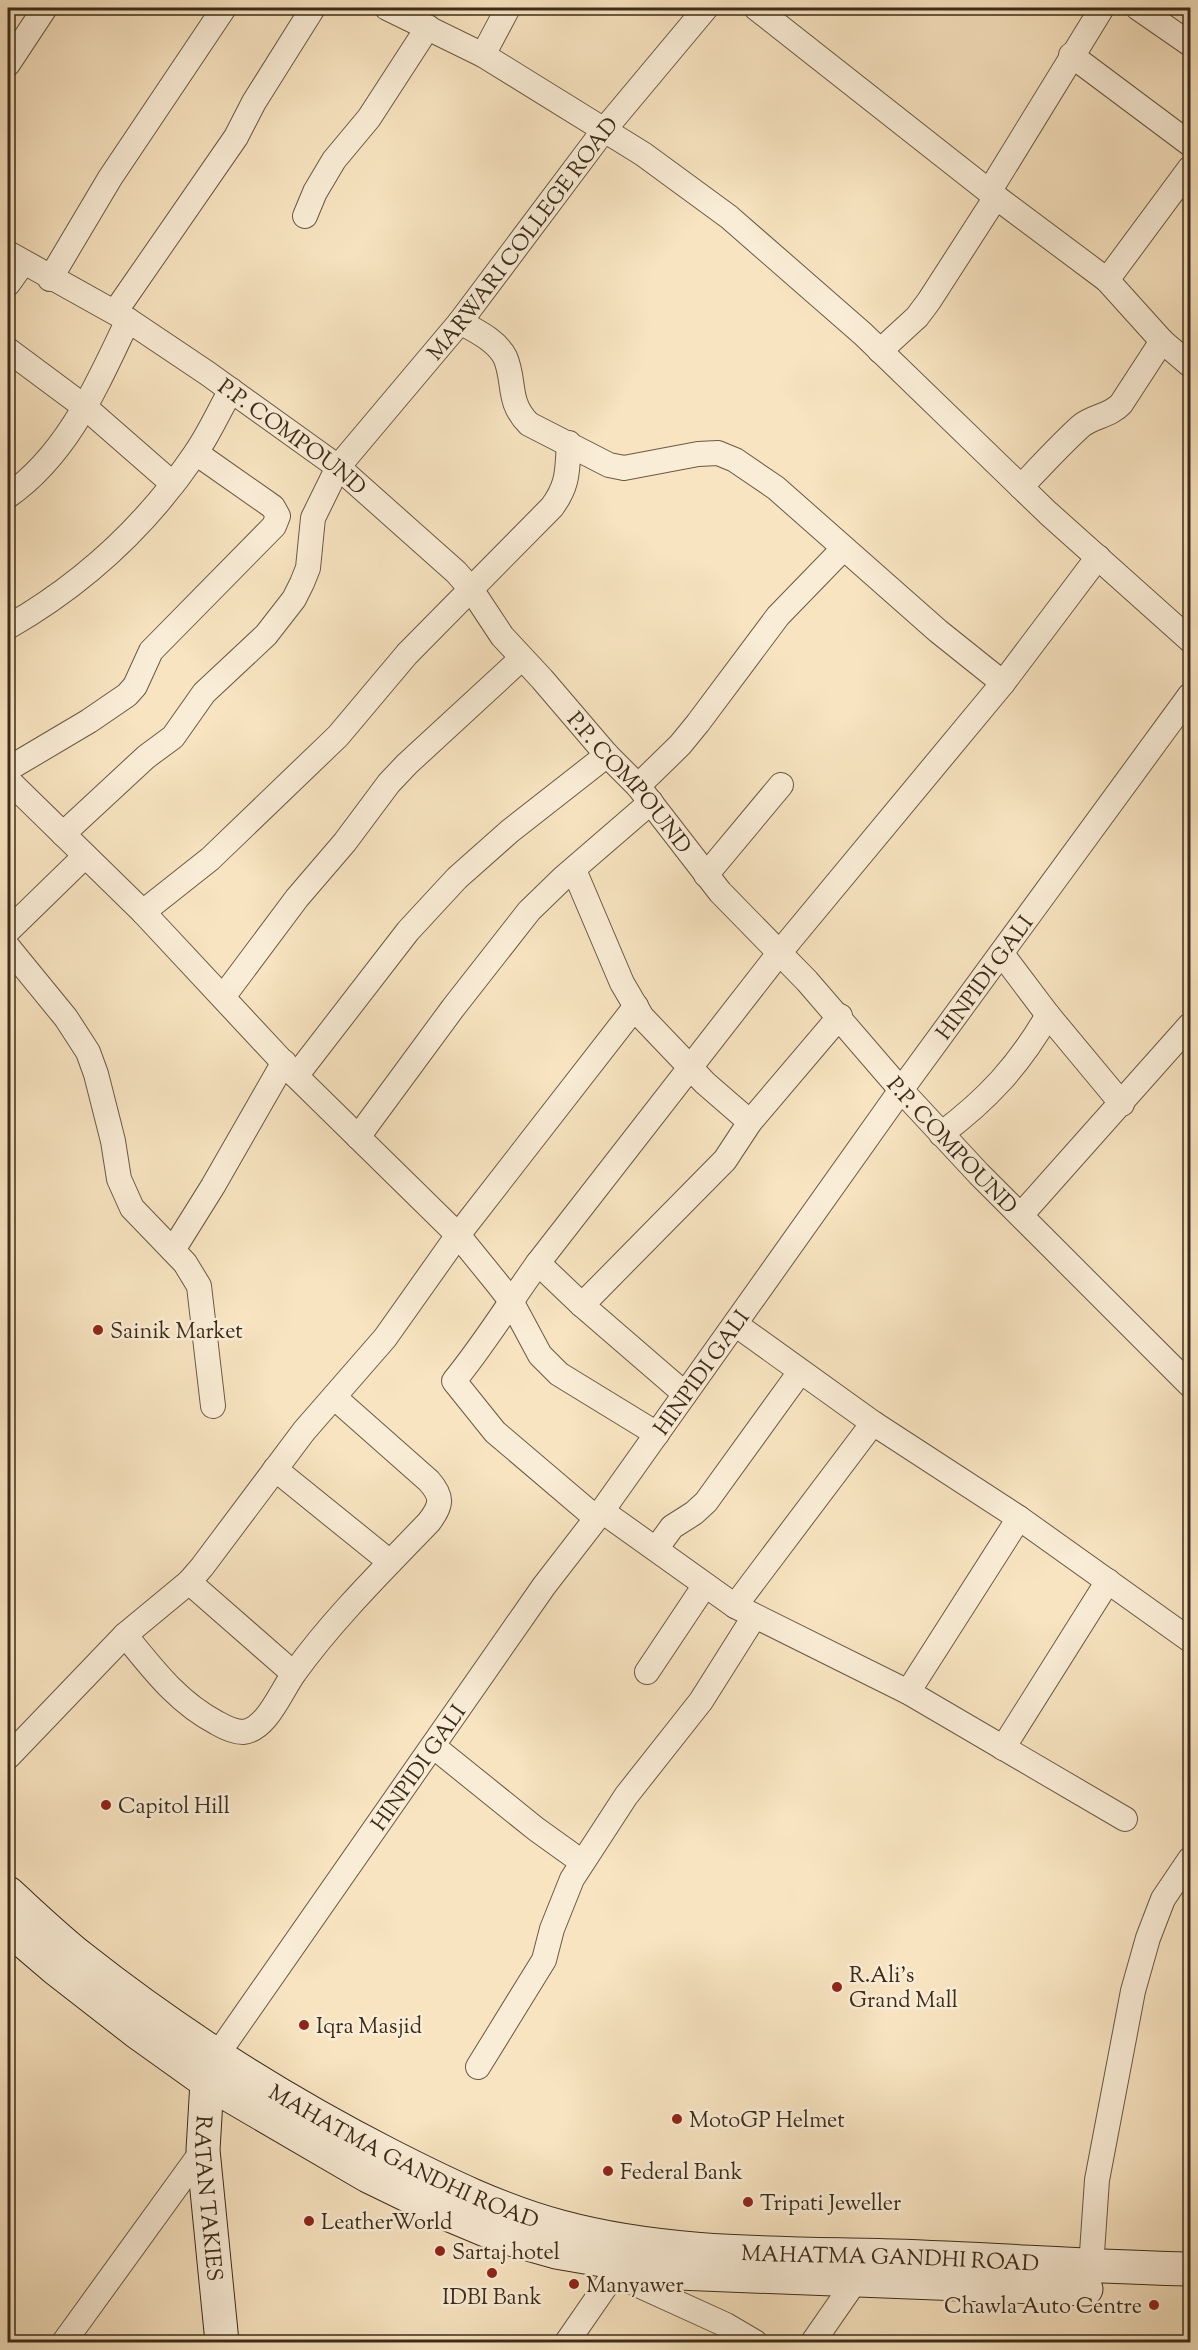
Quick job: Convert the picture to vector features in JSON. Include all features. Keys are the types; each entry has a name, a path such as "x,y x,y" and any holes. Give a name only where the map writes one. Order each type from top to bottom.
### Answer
{"main road":[{"name":"MAHATMA GANDHI ROAD","path":"8,1893 78,1956 212,2069 368,2176 438,2210 500,2236 610,2268 678,2273 1191,2292"},
{"name":"MAHATMA GANDHI ROAD","path":"8,1928 128,2025 212,2069 304,2110 436,2179 501,2208 559,2227 610,2239 668,2246 1091,2267 1191,2269"},
{"name":"RATAN TAKIES","path":"212,2069 203,2150 222,2343"}],"street":[{"path":"8,64 45,8"},
{"path":"50,279 110,178 224,8"},
{"path":"8,496 20,488 47,460 74,427 86,408 121,316 236,137 254,102 313,8"},
{"path":"387,8 420,18 483,55 644,154 729,217 880,351 1021,487 1191,640"},
{"path":"483,55 508,8"},
{"name":"MARWARI COLLEGE ROAD","path":"63,834 146,757 173,738 204,693 266,635 294,599 308,568 313,518 338,467 460,322 604,130 706,8"},
{"path":"756,8 992,194 1107,280 1162,341 1191,365"},
{"path":"880,351 909,325 929,301 1071,54 1102,8"},
{"path":"1138,8 1191,44"},
{"path":"305,216 315,192 334,160 369,118 420,18"},
{"path":"1071,54 1191,144"},
{"path":"1107,280 1191,168"},
{"path":"8,284 15,258"},
{"name":"P.P. COMPOUND","path":"15,258 121,316 231,390 338,467 406,526 471,589 502,636 607,755 645,794 706,875 840,1016 941,1134 1191,1385"},
{"path":"460,322 494,344 505,357 519,414 538,430 609,465 624,468 698,454 718,453 735,460 776,488 938,631 1004,683"},
{"path":"1021,487 1081,426 1093,418 1114,411 1121,404 1162,341"},
{"path":"8,350 86,408 173,484"},
{"path":"8,627 76,584 136,529 196,453 231,390"},
{"path":"143,912 210,859 338,736 407,654 552,507 562,494 566,483 569,444"},
{"path":"8,768 89,721 127,695 135,686 151,651 274,526 278,516 273,507 196,453"},
{"path":"358,1137 508,937 546,894 574,870 645,794 778,616 843,549"},
{"path":"1098,557 1004,683 780,952 538,1263 511,1301 494,1331 454,1381 501,1438 599,1514 656,1549 705,1585 745,1611 908,1692 1125,1819"},
{"path":"223,997 297,898 340,848 389,783 522,658"},
{"name":"HINPIDI GALI","path":"212,2069 543,1586 599,1514 901,1090 1191,695"},
{"path":"173,1250 290,1069 408,931 456,878 510,831 607,755"},
{"path":"8,780 143,912 290,1069 458,1235 511,1301 547,1364 559,1374 657,1434"},
{"path":"706,875 782,785"},
{"path":"8,931 85,856"},
{"path":"574,870 622,983 636,1006 663,1040 690,1068 750,1122"},
{"path":"8,947 66,1018 88,1052 96,1074 119,1179 132,1208 185,1263 199,1286 213,1406"},
{"path":"1002,954 1048,1015 1122,1104"},
{"path":"8,1757 125,1635 189,1582 274,1469 390,1332 458,1235 636,1006"},
{"path":"941,1134 996,1088 1023,1054 1048,1015"},
{"path":"582,1305 725,1160 750,1122 840,1016"},
{"path":"1021,1215 1191,1025"},
{"path":"538,1263 582,1305 685,1394"},
{"path":"735,1324 873,1424 1019,1518 1191,1640"},
{"path":"656,1549 672,1527 706,1502 800,1372"},
{"path":"125,1635 177,1696 208,1718 239,1732 251,1731 264,1720 293,1673 352,1603 437,1512 440,1501 439,1492 429,1481 334,1397"},
{"path":"478,2067 544,1960 562,1901 582,1862 626,1796 701,1701 745,1611 873,1424"},
{"path":"274,1469 390,1562"},
{"path":"908,1692 1019,1518"},
{"path":"1003,1748 1108,1581"},
{"path":"189,1582 293,1673"},
{"path":"647,1672 705,1585"},
{"path":"433,1746 536,1829 582,1862"},
{"path":"1091,2267 1096,2180 1133,1991 1148,1938 1163,1899 1191,1859"},
{"path":"64,2343 203,2150"},
{"path":"567,2343 610,2268 726,2325 755,2343"},
{"path":"813,2343 856,2280"}],"place":[{"name":"Sainik Market","path":"98,1330"},
{"name":"Capitol Hill","path":"106,1805"},
{"name":"R.Ali's Grand Mall","path":"837,1987"},
{"name":"Iqra Masjid","path":"304,2025"},
{"name":"MotoGP Helmet","path":"677,2119"},
{"name":"Federal Bank","path":"608,2171"},
{"name":"Tripati Jeweller","path":"748,2202"},
{"name":"LeatherWorld","path":"309,2221"},
{"name":"Sartaj hotel","path":"440,2251"},
{"name":"IDBI Bank","path":"492,2273"},
{"name":"Manyawer","path":"574,2284"},
{"name":"Chawla Auto Centre","path":"1154,2305"}]}
